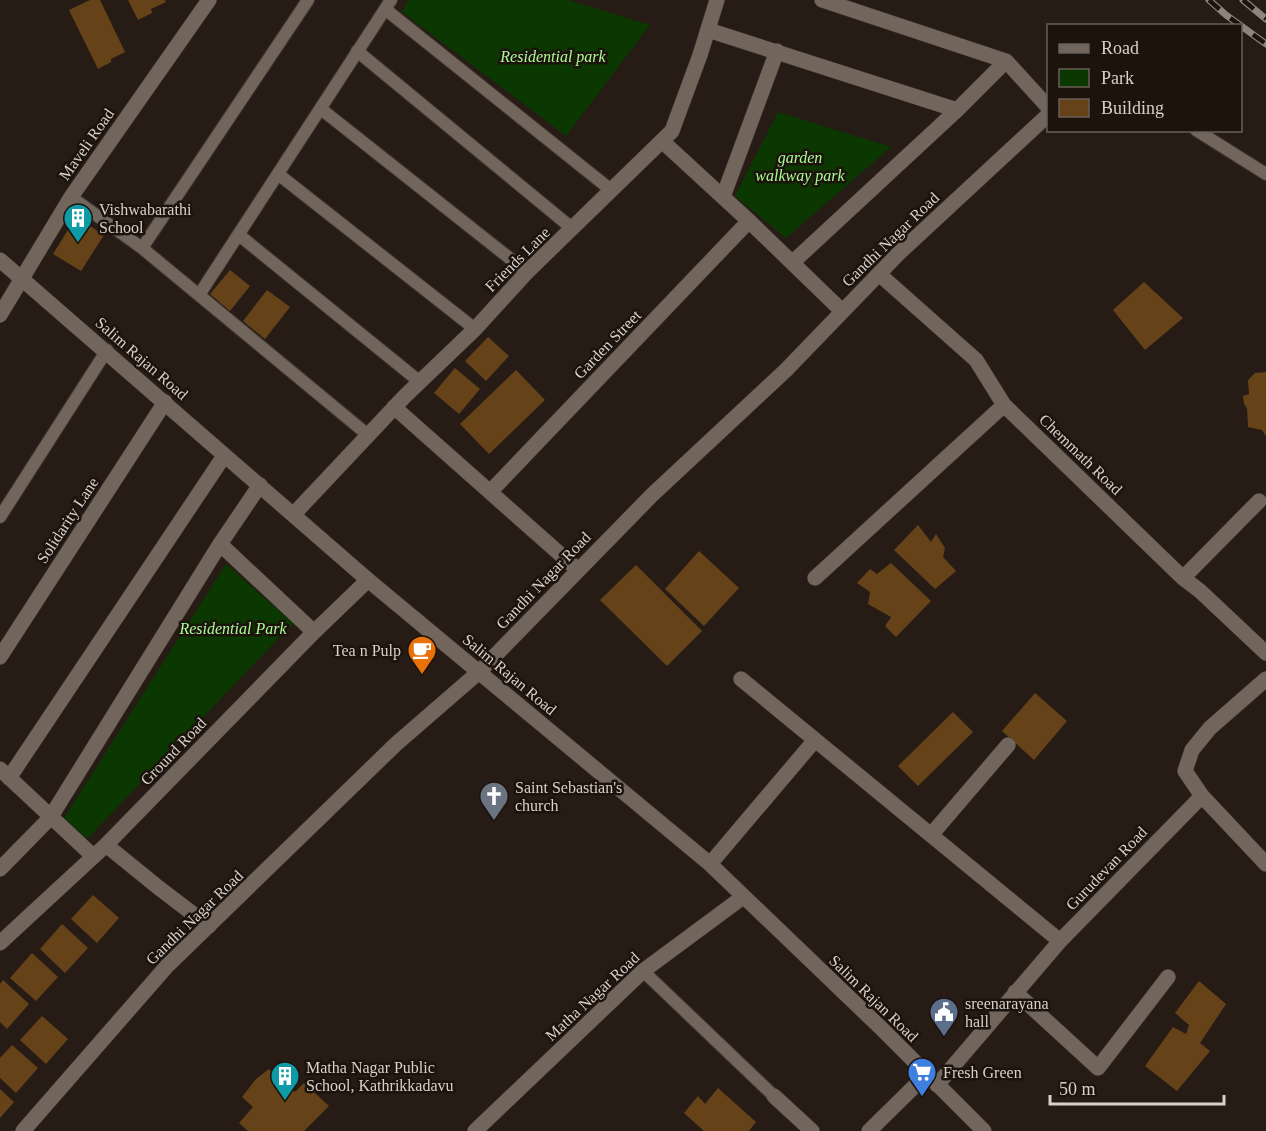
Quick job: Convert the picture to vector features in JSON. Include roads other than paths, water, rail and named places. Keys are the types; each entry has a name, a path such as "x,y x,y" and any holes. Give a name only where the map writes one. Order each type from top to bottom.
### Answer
{"street":[{"name":"Maveli Road","path":"0,315 71,197 209,0"},
{"name":"Friends Lane","path":"294,514 394,407 475,329 527,272 672,131 717,0"},
{"path":"822,0 1006,61 1047,106"},
{"path":"708,30 957,111"},
{"path":"723,197 777,51"},
{"path":"793,262 957,111 1006,61"},
{"name":"Gandhi Nagar Road","path":"23,1131 168,966 396,744 479,672 652,495 786,370 879,274 1047,115"},
{"path":"662,141 793,262 842,311"},
{"name":"Garden Street","path":"490,492 749,221"},
{"name":"Salim Rajan Road","path":"0,260 107,350 368,580 710,864 984,1131"},
{"name":"Chemmath Road","path":"879,274 976,360 1004,405 1183,578 1266,653"},
{"name":"Solidarity Lane","path":"0,657 165,402"},
{"path":"815,578 1004,405"},
{"path":"394,407 578,570"},
{"path":"93,856 4,774 225,456"},
{"path":"0,869 50,818 220,544 260,485"},
{"path":"1183,578 1259,501"},
{"path":"220,544 314,632"},
{"name":"Ground Road","path":"2,938 106,845 314,632 368,580"},
{"path":"1266,678 1210,728 1192,750 1185,771 1202,796 1266,864"},
{"path":"741,679 1060,941"},
{"path":"710,864 815,740"},
{"path":"931,836 1008,745"},
{"name":"Gurudevan Road","path":"869,1131 932,1079 1016,992 1060,941 1202,796"},
{"path":"106,845 209,926"},
{"name":"Matha Nagar Road","path":"475,1131 643,971 743,897"},
{"path":"1016,992 1098,1068 1168,977"},
{"path":"774,1096 812,1131"}],"lane":[{"path":"142,248 308,0"},
{"path":"199,295 388,5 611,190"},
{"path":"357,51 573,229"},
{"path":"321,109 527,272"},
{"path":"1199,132 1266,174"},
{"path":"278,174 475,329"},
{"path":"71,197 142,248 368,435"},
{"path":"238,235 420,382"},
{"path":"0,517 107,350"},
{"path":"643,971 774,1096"}],"railway":[{"path":"1209,0 1238,24"},
{"path":"1243,0 1266,19"},
{"path":"1242,27 1266,44"}],"place":[{"name":"Vishwabarathi School","path":"78,244"},
{"name":"Tea n Pulp","path":"422,676"},
{"name":"Saint Sebastian's church","path":"494,822"},
{"name":"sreenarayana hall","path":"944,1038"},
{"name":"Fresh Green","path":"922,1098"},
{"name":"Matha Nagar Public School, Kathrikkadavu","path":"285,1102"}],"park label":[{"name":"Residential park","path":"553,56"},
{"name":"garden walkway park","path":"800,166"},
{"name":"Residential Park","path":"233,628"}]}
